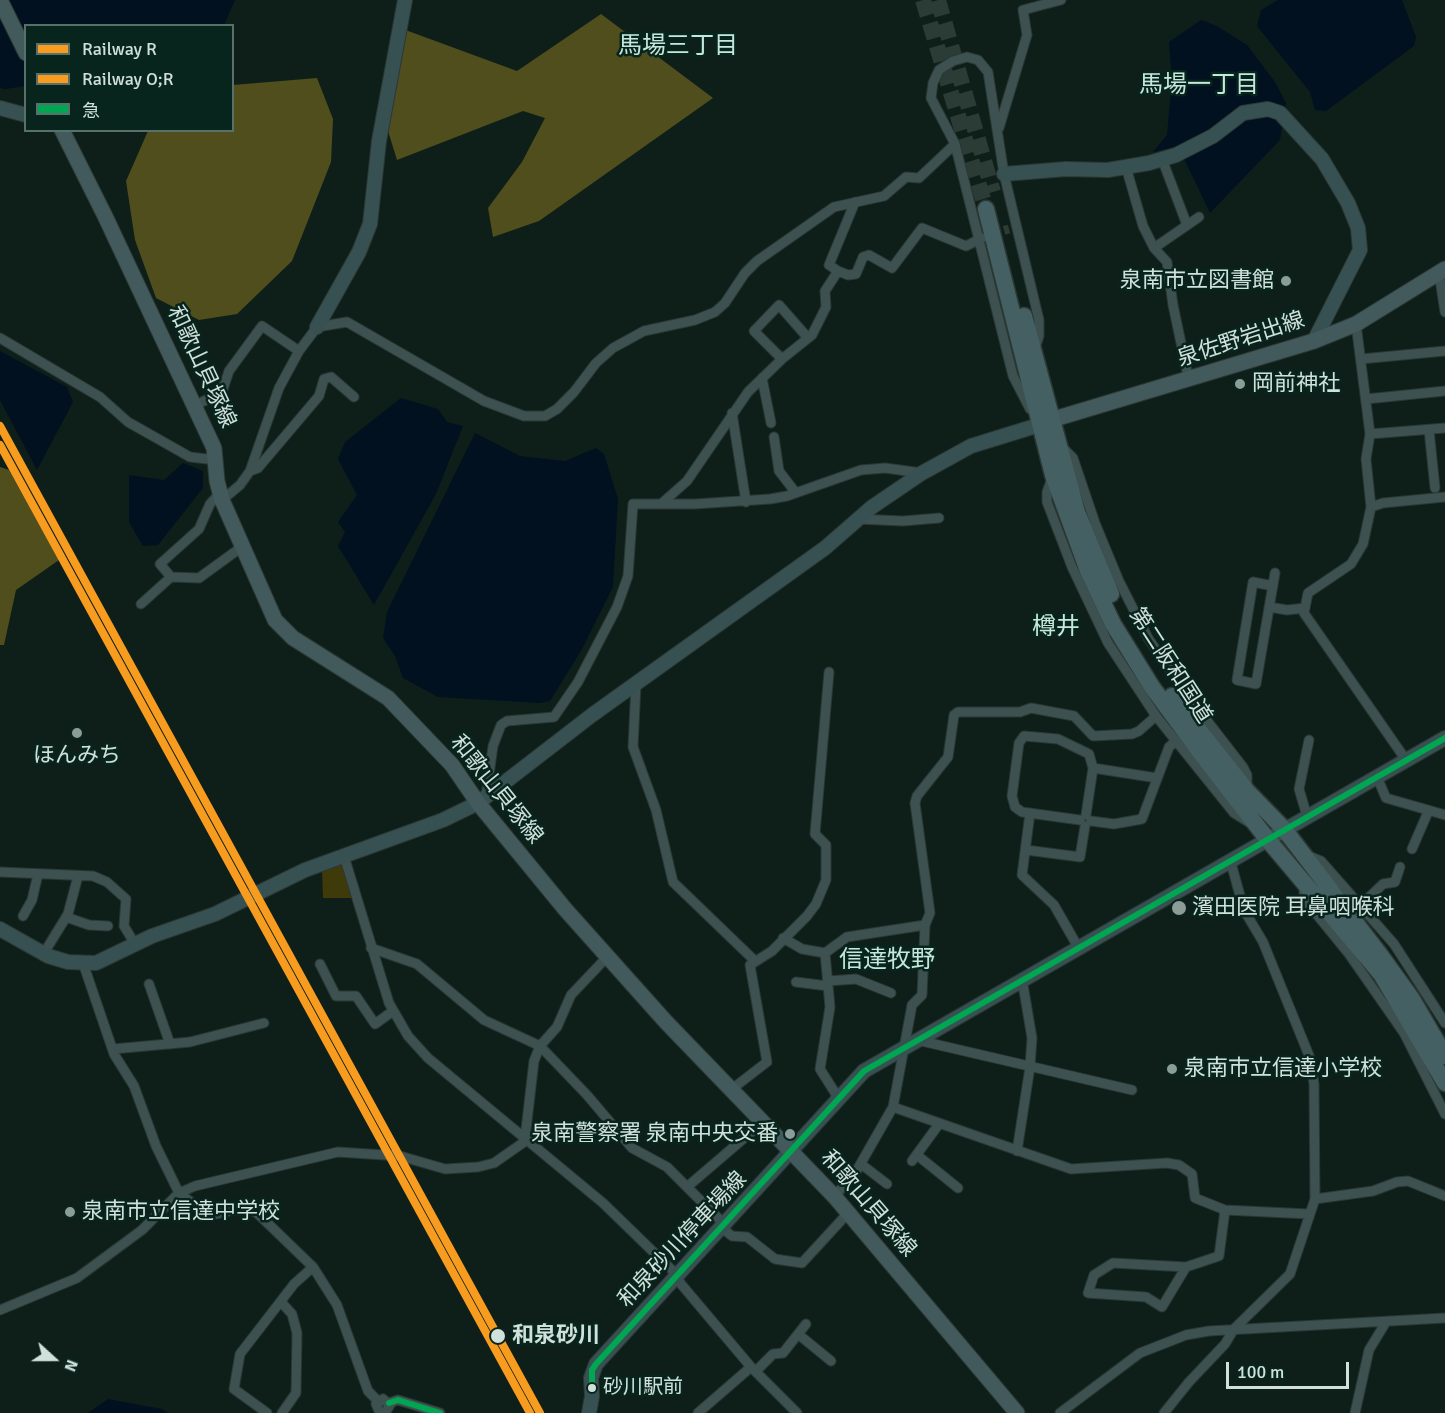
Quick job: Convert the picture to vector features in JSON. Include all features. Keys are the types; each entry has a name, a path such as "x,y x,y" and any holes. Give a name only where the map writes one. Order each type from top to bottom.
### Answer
{"highway":[{"name":"第二阪和国道","path":"1445,1056 1412,999 1284,829 1248,791 1168,690 1133,638 1103,577 1077,512 1056,441 1045,422 991,207 1034,351 1045,422 1053,475 1088,572 1118,632 1152,687 1264,834 1381,974 1445,1083"}],"main road":[{"path":"2,2 24,49"},
{"name":"和歌山貝塚線","path":"62,132 109,224 214,448 221,497 275,620 284,631 388,698 452,765 482,800 565,909 666,1022 834,1196 1017,1413"},
{"name":"泉佐野岩出線","path":"1045,422 1189,381 1314,341 1356,324 1442,271"}],"street":[{"path":"171,577 160,564 198,529 210,504 240,485 250,471 279,388 299,351 317,327 359,252 370,224 379,141 405,0"},
{"path":"998,134 1027,35 1023,10 1061,0"},
{"path":"0,929 44,953 68,962 83,963 110,958 135,944 215,914 305,870 443,820 482,800 636,684 825,549 858,519 922,473 971,446 1045,422 1013,376 983,237 955,144 932,98 933,83 939,70 953,61 967,57 978,60 988,72 1013,229 1039,320 1039,336 1034,351"},
{"path":"0,108 24,114"},
{"path":"1004,174 1126,167 1162,159 1213,136 1243,113 1268,109 1280,113 1322,159 1348,203 1358,228 1360,250 1314,341"},
{"path":"317,327 347,322 484,401 524,416 544,416 557,409 574,392 596,363 613,348 644,331 695,320 715,312 725,303 745,273 757,261 834,207 884,196 906,177 919,178 955,144"},
{"path":"1162,159 1187,225"},
{"path":"1126,167 1143,226 1154,248 1167,262 1173,305 1189,381"},
{"path":"855,202 829,265 838,272 848,275 856,274 863,257 869,255 892,268 922,228 966,246 983,237"},
{"path":"1154,248 1198,217"},
{"path":"1442,271 1445,312"},
{"path":"661,504 687,481 732,413 762,378 808,338 820,321 825,307 825,291 838,272"},
{"path":"782,359 754,331 779,305 808,338"},
{"path":"1356,324 1370,434 1366,459 1371,507 1363,544 1351,564 1308,592 1304,613 1406,760"},
{"path":"194,406 222,392 229,371 262,326 299,351"},
{"path":"0,338 100,397 128,422 190,457 216,460"},
{"path":"1361,359 1445,351"},
{"path":"250,471 258,468 319,396 324,379 331,377 354,397"},
{"path":"762,378 771,423"},
{"path":"1366,399 1445,391"},
{"path":"732,413 746,502"},
{"path":"1370,434 1445,428"},
{"path":"1429,430 1435,488"},
{"path":"774,437 779,471 796,493"},
{"path":"482,800 493,746 501,726 507,721 554,717 578,682 617,607 628,576 633,504 746,502 796,493 861,470 885,468 922,473"},
{"path":"1053,475 1047,492 1047,502 1072,567 1108,643 1156,716 1234,813 1264,834"},
{"path":"1371,507 1383,502 1445,497"},
{"path":"858,519 903,521 939,518"},
{"path":"141,604 171,577 199,578 243,546"},
{"path":"1273,586 1252,582 1237,680 1256,684 1273,586 1275,573"},
{"path":"1269,607 1287,610 1305,608"},
{"path":"1242,646 1262,649"},
{"path":"732,1089 767,1062 750,965 772,951 816,904 826,880 826,845 815,834 829,672"},
{"path":"636,684 633,747 656,810 673,882 755,961"},
{"path":"834,1196 853,1177 893,1107 911,1044 912,1005 922,995 925,925 930,913 915,803 917,796 948,757 954,714 958,712 1020,712 1031,708 1074,716 1093,736 1139,732 1156,716"},
{"path":"1026,850 1080,857 1085,820 1093,768 1089,754 1067,742 1024,736 1019,743 1012,796 1017,811 1030,813 1085,820 1114,824 1142,819 1169,747 1176,741"},
{"name":"和泉砂川停車場線","path":"589,1413 592,1370 596,1364 724,1227 864,1071 1078,947 1231,863 1264,834 1284,829 1445,738"},
{"path":"1307,816 1299,789 1309,740"},
{"path":"1093,768 1157,778"},
{"path":"1377,777 1386,798 1428,812 1445,815"},
{"path":"1412,849 1428,812"},
{"path":"1030,813 1022,875 1024,880 1054,905 1078,947"},
{"path":"1302,853 1321,861 1394,944 1445,1023"},
{"path":"344,856 371,948 393,1011 408,1036 428,1058 603,1203 677,1276 754,1369 797,1413"},
{"path":"1164,1413 1189,1382 1219,1352 1234,1329 1290,1274 1315,1199 1314,1084 1310,1058 1263,942 1244,910 1231,863"},
{"path":"1360,906 1383,884 1395,882 1400,867"},
{"path":"0,872 93,876 107,882 126,899 124,926 135,944"},
{"path":"23,916 32,900 38,874"},
{"path":"44,953 66,918 78,876"},
{"path":"1304,884 1304,899 1349,954 1404,1033 1445,1114"},
{"path":"66,918 89,926 108,926"},
{"path":"783,938 802,949 825,953 847,937 925,925"},
{"path":"371,948 417,964 484,1020 540,1047 587,1095 632,1148 667,1167 732,1236 747,1237 775,1259 802,1263 848,1213"},
{"path":"825,953 830,1007 820,1069 839,1099"},
{"path":"0,1310 77,1278 142,1230 179,1193 239,1174 338,1152 400,1156 445,1169 478,1167 494,1163 526,1139 534,1061 540,1047 556,1027 571,995 608,956"},
{"path":"83,963 113,1049 134,1086 156,1146 179,1193 199,1208 216,1214 243,1208 256,1212 313,1267 337,1305 368,1391 378,1401"},
{"path":"320,964 336,996 356,996 375,1024 393,1011"},
{"path":"796,982 828,983 856,979 891,993"},
{"path":"1017,1151 1030,1067 1032,1038 1022,979"},
{"path":"149,984 170,1044"},
{"path":"113,1049 170,1044 264,1023"},
{"path":"911,1044 1132,1090"},
{"path":"893,1107 1071,1169 1167,1163 1179,1165 1192,1174 1195,1198 1225,1210 1309,1214"},
{"path":"687,1187 764,1121"},
{"path":"939,1124 915,1158 958,1188"},
{"path":"861,1164 887,1184"},
{"path":"1315,1199 1373,1191 1397,1182 1408,1181 1445,1196"},
{"path":"1185,1266 1162,1307 1146,1297 1088,1293 1094,1275 1113,1263 1185,1266 1219,1256 1225,1210"},
{"path":"267,1413 234,1389 240,1354 294,1284 313,1267"},
{"path":"281,1302 292,1314 297,1333 296,1393 282,1413"},
{"path":"1060,1413 1140,1353 1186,1335 1234,1329 1445,1318"},
{"path":"1355,1413 1369,1350 1386,1322"},
{"path":"698,1413 773,1354 783,1353 806,1324"},
{"path":"798,1334 831,1361"},
{"path":"378,1401 383,1399 389,1403"},
{"path":"389,1403 398,1400 440,1413"},
{"path":"378,1401 376,1409 380,1413"},
{"path":"385,1413 389,1410 389,1403"}],"shaded area":[{"path":"601,14 713,98 539,221 493,237 488,208 522,162 545,118 523,111 397,160 383,115 400,28 517,71"},
{"path":"317,78 333,119 331,162 292,261 237,314 199,320 156,298 135,240 126,181 148,132 234,132 234,85"},
{"path":"0,467 9,470 59,560 16,590 4,645 0,645"},
{"path":"339,864 344,867 353,898 323,898 322,871"}],"water":[{"path":"0,0 235,0 224,24 24,24 24,86 0,88"},
{"path":"1278,0 1402,0 1416,37 1414,46 1326,111 1315,110 1310,92 1257,26 1261,10"},
{"path":"1201,20 1217,26 1247,45 1275,82 1286,103 1280,140 1210,213 1178,146 1153,152 1167,135 1172,79 1169,42"},
{"path":"0,351 67,387 73,402 37,470 0,400"},
{"path":"401,398 438,409 447,422 463,426 436,494 374,605 338,546 345,532 338,522 357,495 338,459 345,442"},
{"path":"475,433 520,456 565,461 596,448 604,454 618,499 613,587 582,649 550,701 540,703 438,697 403,678 395,656 383,638 387,612"},
{"path":"183,463 203,471 203,488 158,545 143,546 129,522 129,475 164,480"},
{"path":"108,1399 162,1409 168,1413 88,1413"}],"tunnel":[{"path":"923,0 986,209"},
{"path":"938,0 993,192"},
{"path":"991,234 1009,229"}],"rail line":[{"name":"R","path":"0,426 540,1413"},
{"name":"O;R","path":"0,445 530,1413"}],"transit line":[{"name":"急","path":"592,1388 592,1370 596,1364 864,1071 1445,738"},
{"name":"急","path":"389,1403 398,1400 440,1413"}],"place":[{"name":"泉南市立図書館","path":"1286,281"},
{"name":"岡前神社","path":"1240,384"},
{"name":"ほんみち","path":"77,733"},
{"name":"濱田医院 耳鼻咽喉科","path":"1179,908"},
{"name":"泉南市立信達小学校","path":"1172,1069"},
{"name":"泉南警察署 泉南中央交番","path":"790,1134"},
{"name":"泉南市立信達中学校","path":"70,1212"},
{"name":"和泉砂川","path":"498,1336"},
{"name":"砂川駅前","path":"592,1388"}],"district":[{"name":"馬場三丁目","path":"678,47"},
{"name":"馬場一丁目","path":"1199,86"},
{"name":"樽井","path":"1056,628"},
{"name":"信達牧野","path":"887,961"}]}
